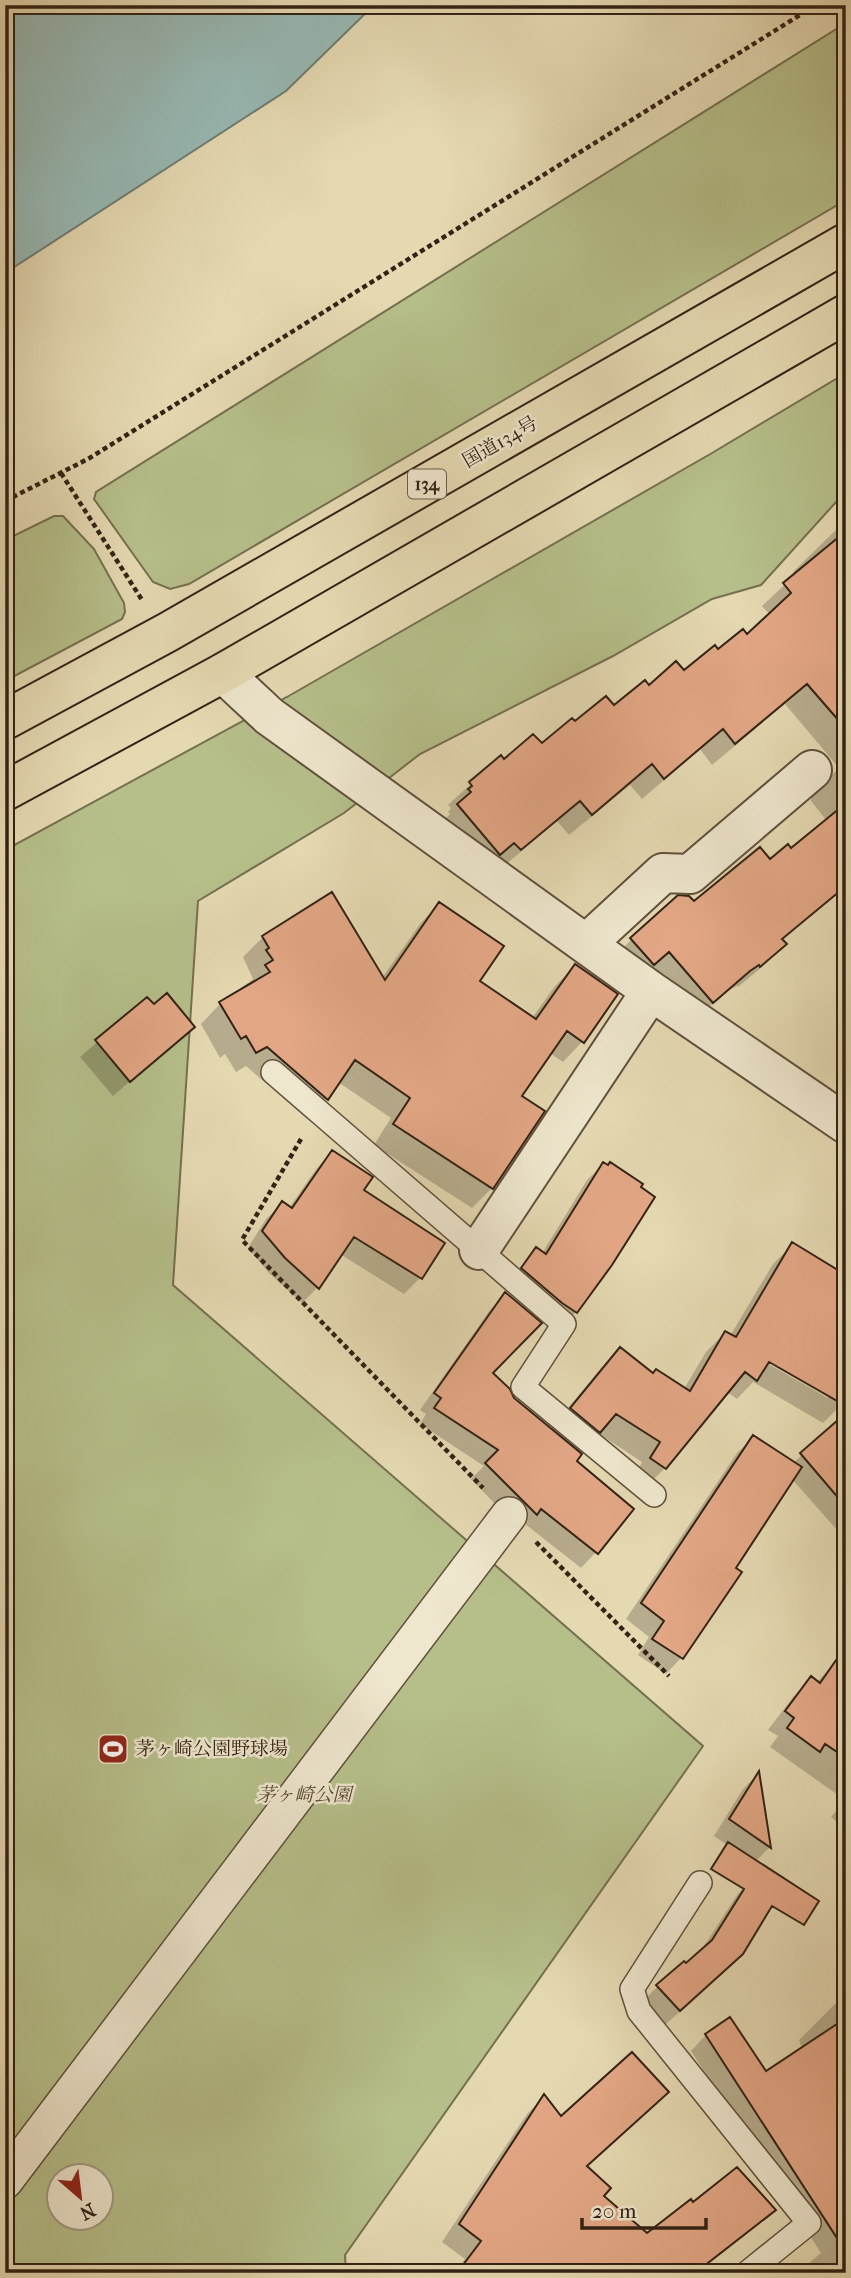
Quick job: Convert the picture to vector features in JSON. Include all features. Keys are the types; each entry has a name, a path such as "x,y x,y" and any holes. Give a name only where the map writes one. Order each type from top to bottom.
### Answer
{"highway":[{"name":"国道134号","path":"5,720 168,632 846,243"},
{"path":"5,791 223,673 846,314"}],"street":[{"path":"223,673 269,716 652,991 846,1124"},
{"path":"586,944 663,873 690,874 812,770"},
{"path":"479,1250 652,991"},
{"path":"5,2181 509,1515"}],"lane":[{"path":"273,1072 564,1324 523,1387 654,1495"},
{"path":"699,1883 632,1989 639,2011 809,2223 747,2273"}],"path":[{"path":"5,501 88,459 816,5"},
{"path":"61,473 148,610"},
{"path":"317,1111 242,1240 669,1676"}],"green space":[{"path":"846,23 846,200 189,584 170,589 153,582 94,499 96,492"},
{"name":"茅ヶ崎公園","path":"846,373 846,491 761,585 712,599 613,656 420,754 344,813 198,901 173,1285 703,1746 345,2255 346,2273 5,2273 5,850 287,697"},
{"path":"54,516 63,516 94,549 124,603 125,612 122,619 5,681 5,540"}],"water":[{"path":"5,5 374,5 286,91 5,273"}],"building":[{"path":"846,531 846,729 807,684 735,744 723,729 664,779 652,764 592,815 580,801 521,850 514,843 500,855 457,804 471,792 468,789 472,786 469,782 501,755 504,759 533,734 542,743 572,718 575,721 606,696 614,705 645,680 649,685 676,661 684,670 715,645 718,649 743,629 747,634 791,593 783,583"},
{"path":"846,803 846,886 782,939 787,944 713,1003 669,952 654,965 630,938 678,895 689,896 694,901 760,847 770,859 788,844 791,848"},
{"path":"332,892 385,980 439,902 504,946 480,981 536,1019 575,964 618,994 584,1043 567,1031 522,1096 545,1111 493,1189 393,1124 410,1098 355,1060 328,1100 267,1047 256,1053 246,1036 241,1039 219,1002 270,972 265,965 273,960 266,950 269,948 262,936"},
{"path":"167,993 195,1027 130,1082 95,1040 147,997 154,1004"},
{"path":"332,1150 373,1177 364,1190 445,1243 422,1279 354,1237 319,1289 285,1258 262,1231 282,1201 292,1208"},
{"path":"603,1162 608,1165 610,1162 643,1184 641,1187 655,1197 612,1265 577,1313 521,1268 536,1247 546,1254"},
{"path":"792,1242 846,1275 846,1406 769,1362 757,1381 745,1372 666,1469 650,1458 660,1442 616,1414 600,1433 570,1408 620,1347 653,1373 656,1369 690,1391 725,1331 736,1337"},
{"path":"505,1292 542,1323 493,1373 510,1389 514,1398 582,1454 577,1461 634,1509 598,1554 541,1509 537,1515 485,1463 498,1450 434,1408 441,1398 434,1393"},
{"path":"846,1413 846,1507 800,1453"},
{"path":"753,1435 802,1467 736,1568 742,1572 683,1659 652,1639 664,1621 641,1603"},
{"path":"846,1646 846,1758 825,1744 820,1752 787,1728 794,1718 785,1711 811,1676 820,1683"},
{"path":"759,1771 771,1848 729,1819"},
{"path":"728,1842 819,1901 804,1925 772,1906 743,1954 680,2011 656,1985 712,1940 744,1889 711,1869"},
{"path":"730,2017 766,2071 846,2018 846,2252 705,2034"},
{"path":"632,2052 669,2092 587,2166 611,2188 604,2196 647,2233 691,2199 693,2202 737,2167 776,2210 695,2273 457,2273 481,2241 459,2224 544,2094 561,2116"}],"place":[{"name":"茅ヶ崎公園野球場","path":"113,1749"}]}
